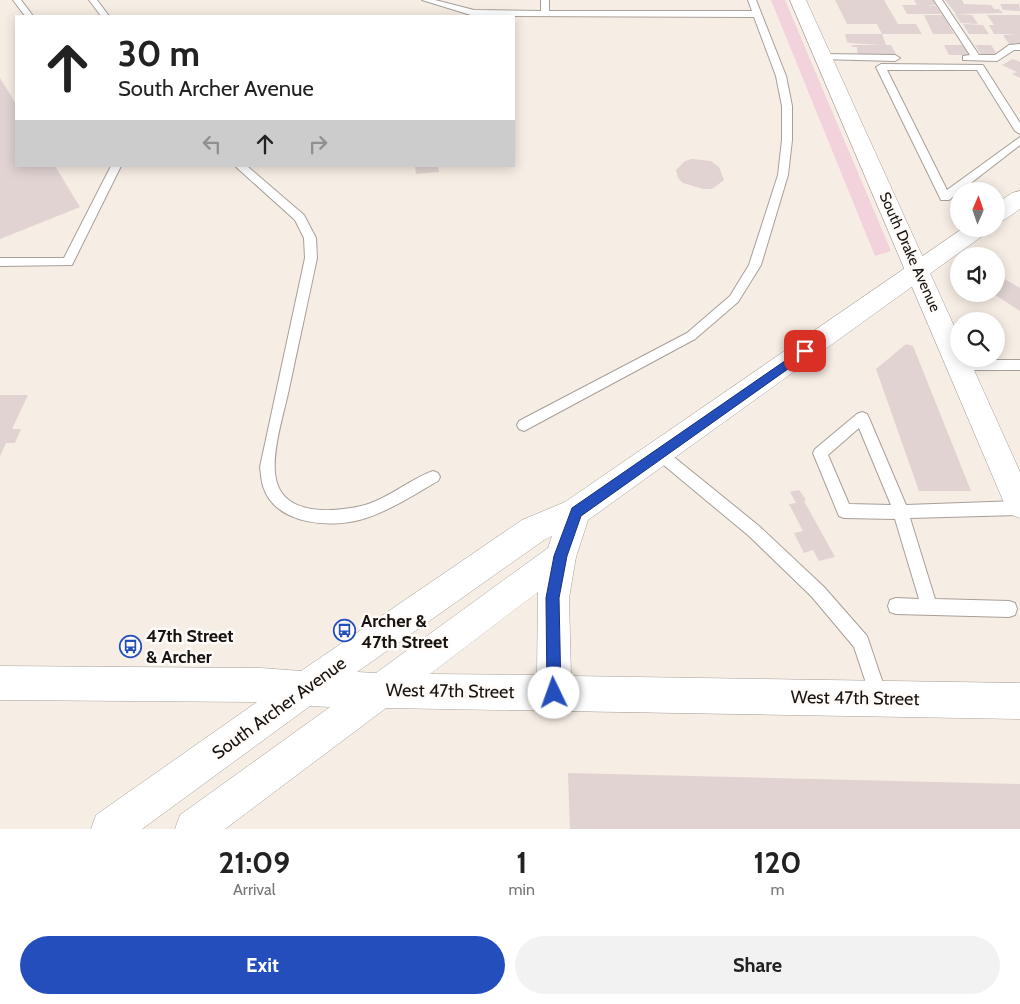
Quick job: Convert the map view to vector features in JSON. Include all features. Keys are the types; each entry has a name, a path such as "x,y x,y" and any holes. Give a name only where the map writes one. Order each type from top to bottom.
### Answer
{"main road":[{"name":"South Drake Avenue","path":"798,0 950,346"},
{"path":"1005,209 1020,198"},
{"name":"South Archer Avenue","path":"110,829 358,651 533,530 576,512 964,238"},
{"name":"South Drake Avenue","path":"959,367 1018,495"},
{"path":"554,693 553,598 560,556 576,512"},
{"path":"194,829 560,556"},
{"name":"West 47th Street","path":"0,683 260,685 306,689 1020,701"}],"lane":[{"path":"17,0 28,15"},
{"path":"93,0 104,15"},
{"path":"426,0 448,4 474,13 545,14 685,10 757,14"},
{"path":"545,0 545,14"},
{"path":"524,425 691,336 734,299 754,265 783,175 787,140 787,106 781,76 752,0"},
{"path":"938,0 976,58"},
{"path":"823,57 997,58 1012,47 1020,47"},
{"path":"1020,131 980,66 881,67 945,197 1020,140"},
{"path":"0,262 68,262 116,167"},
{"path":"241,167 300,218 310,238 311,258 272,436 267,467 270,486 282,503 306,515 330,517 364,512 394,499 433,477"},
{"path":"1005,365 1020,365"},
{"path":"930,607 901,512 862,418 820,454 844,511 901,512 1018,495"},
{"path":"659,453 754,532 818,592 861,642 879,699"},
{"path":"896,606 1009,609"}],"shaded area":[{"path":"771,0 785,0 891,251 875,256"}],"building":[{"path":"835,0 884,0 898,24 916,24 922,34 882,34 877,24 847,24"},
{"path":"914,0 933,0 936,5 928,5 936,6 942,14 907,14 902,5 917,5"},
{"path":"945,0 962,0 964,4 991,5 994,9 999,9 1003,13 956,14"},
{"path":"1000,4 1019,4 1020,11 1003,10"},
{"path":"955,14 972,15 978,24 961,23"},
{"path":"924,15 943,15 954,34 933,34"},
{"path":"987,15 1020,15 1020,44 1009,44 1003,35 1018,34 994,34 989,25 994,25"},
{"path":"963,24 983,25 989,34 969,34"},
{"path":"845,34 882,34 886,45 891,45 896,54 859,54 857,47 851,45 881,45 850,43 847,42"},
{"path":"944,45 963,45 969,55 949,55"},
{"path":"975,45 991,45 997,54 981,54"},
{"path":"1013,59 1020,62 1020,78 1012,74 1017,72 1002,65"},
{"path":"0,78 15,102 15,167 56,167 80,207 0,239"},
{"path":"692,159 711,161 719,167 724,180 712,189 703,189 683,183 678,178 676,170 685,161"},
{"path":"415,167 438,167 439,172 416,174"},
{"path":"1005,279 1020,288 1020,311 1005,301"},
{"path":"906,344 913,346 971,491 919,491 876,369"},
{"path":"0,395 28,395 12,429 21,429 15,443 6,443 0,456"},
{"path":"799,490 835,557 819,561 813,550 804,553 794,533 803,531 789,504 796,503 790,492"},
{"path":"568,773 1020,784 1020,829 570,829"}],"place":[{"name":"Archer & 47th Street","path":"345,631"},
{"name":"47th Street & Archer","path":"130,646"}],"route":[{"path":"554,693 552,657 553,598 560,556 576,512 805,351"}]}
